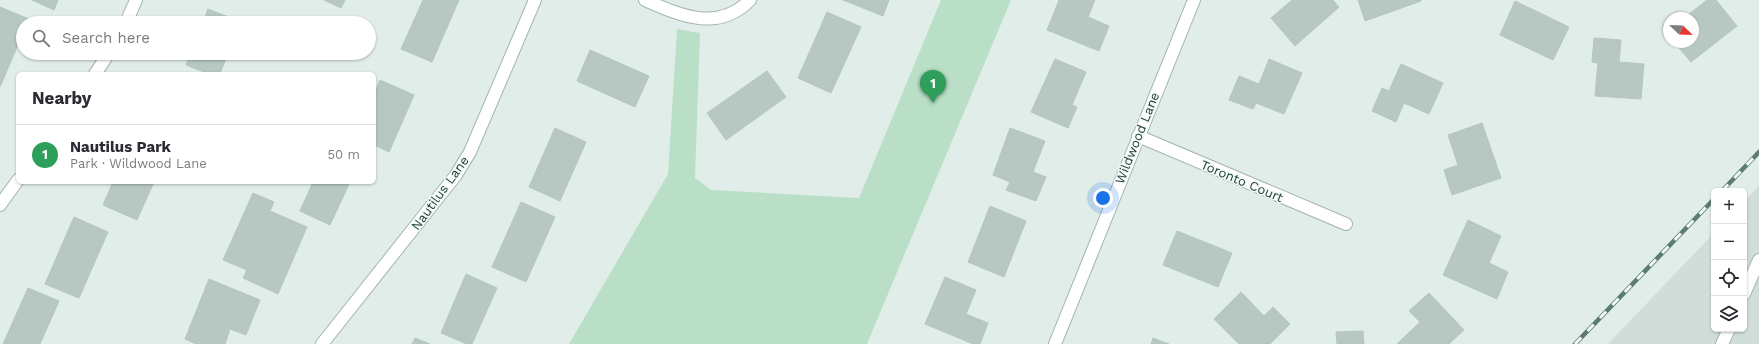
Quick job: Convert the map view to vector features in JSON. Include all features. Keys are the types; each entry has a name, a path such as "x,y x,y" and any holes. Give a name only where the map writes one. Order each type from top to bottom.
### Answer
{"street":[{"path":"129,16 136,0"},
{"name":"Nautilus Lane","path":"322,344 456,175 470,152 535,0"},
{"path":"645,0 671,12 705,19 719,18 731,13 750,0"},
{"name":"Wildwood Lane","path":"1055,344 1194,0"},
{"path":"96,72 104,60"},
{"name":"Toronto Court","path":"1138,136 1346,224"},
{"path":"0,205 16,183"},
{"path":"1747,287 1759,260"},
{"path":"1722,344 1728,332"}],"shaded area":[{"path":"1759,186 1759,344 1608,344 1711,236 1711,332 1747,332 1747,199"}],"green space":[{"path":"941,0 1011,0 867,344 569,344 668,174 677,29 700,33 695,178 711,190 859,198"}],"building":[{"path":"32,0 58,0 54,10"},
{"path":"324,0 345,0 341,8"},
{"path":"423,0 459,0 432,62 401,49"},
{"path":"843,0 889,0 883,16"},
{"path":"1059,0 1095,0 1088,17 1109,26 1099,51 1047,30"},
{"path":"1292,0 1333,0 1339,7 1295,46 1271,18"},
{"path":"1358,0 1421,0 1421,1 1365,21"},
{"path":"1707,0 1716,0 1737,26 1691,62 1679,48 1699,48 1699,12 1692,12"},
{"path":"1515,1 1569,27 1553,60 1500,35"},
{"path":"0,7 22,16 16,16 16,49 0,87"},
{"path":"208,9 226,16 206,16"},
{"path":"827,12 861,27 831,93 798,78"},
{"path":"1594,38 1621,40 1619,62 1644,64 1641,99 1595,96 1598,63 1592,62"},
{"path":"590,50 649,76 635,107 577,81"},
{"path":"1055,59 1086,72 1072,105 1077,107 1068,128 1031,112"},
{"path":"1269,59 1302,73 1284,114 1256,103 1253,109 1229,100 1239,76 1259,84"},
{"path":"188,60 225,60 221,72 204,72 186,65"},
{"path":"1401,64 1443,83 1429,114 1404,103 1396,122 1372,111 1382,88 1389,91"},
{"path":"767,71 786,97 726,140 707,113"},
{"path":"380,80 414,95 389,152 376,146 376,89"},
{"path":"1482,123 1501,178 1452,195 1444,170 1458,165 1448,135"},
{"path":"555,128 586,142 560,201 529,187"},
{"path":"1010,128 1045,141 1033,172 1046,177 1036,201 1006,190 1010,182 993,175"},
{"path":"112,184 153,184 137,220 103,205"},
{"path":"312,184 349,184 330,225 300,211"},
{"path":"253,193 274,202 270,211 307,227 278,294 243,278 247,270 223,260"},
{"path":"521,202 555,217 526,282 492,267"},
{"path":"990,206 1026,221 1004,277 968,262"},
{"path":"74,217 108,232 79,298 45,284"},
{"path":"1468,220 1501,236 1489,263 1508,272 1497,299 1443,275"},
{"path":"1177,231 1232,253 1218,287 1163,265"},
{"path":"466,274 497,288 472,344 467,344 441,333"},
{"path":"945,277 976,290 966,314 988,323 980,344 973,344 925,324"},
{"path":"209,279 260,300 246,335 230,329 225,344 196,344 185,339"},
{"path":"28,288 59,301 40,344 3,344"},
{"path":"1241,292 1264,316 1273,307 1290,324 1270,344 1239,344 1214,319"},
{"path":"1429,293 1464,330 1449,344 1397,344 1420,322 1409,311"},
{"path":"1363,331 1364,344 1337,344 1336,332"},
{"path":"415,338 430,344 412,344"},
{"path":"1153,338 1169,344 1151,344"}],"railway":[{"path":"1725,188 1759,152"},
{"path":"1575,344 1711,202"}],"place":[{"name":"Nautilus Park","path":"933,103"}]}
